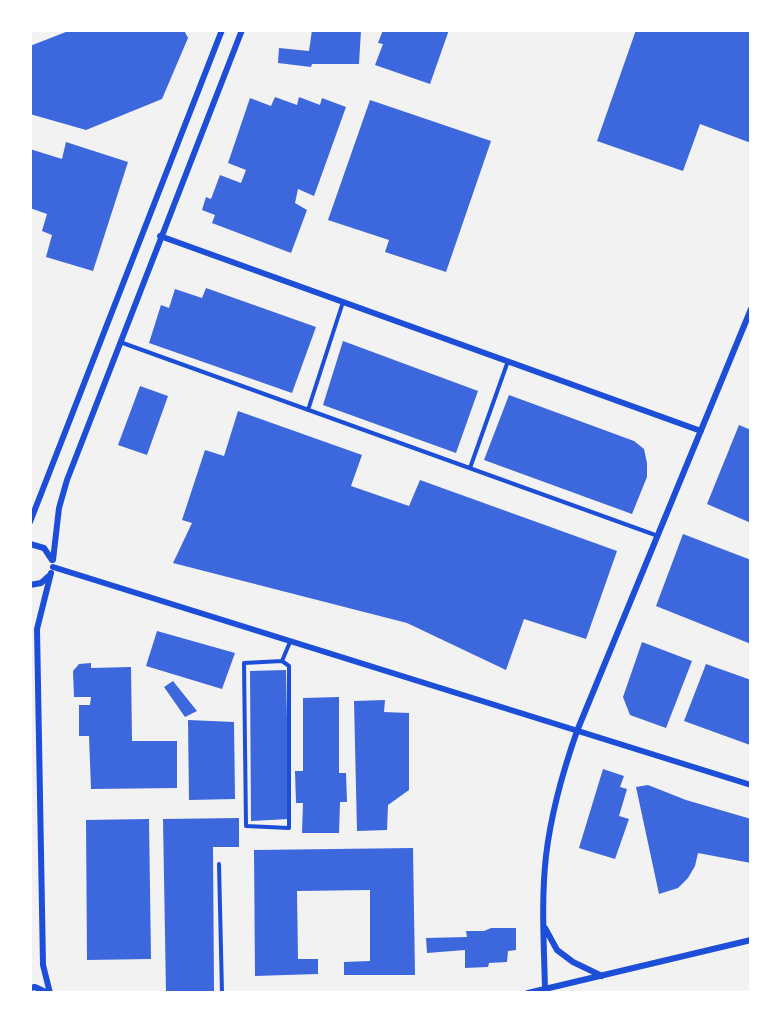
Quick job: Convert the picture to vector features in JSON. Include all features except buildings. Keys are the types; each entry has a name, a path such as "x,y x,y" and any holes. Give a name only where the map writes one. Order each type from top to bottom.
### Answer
{"street":[{"path":"30,522 222,30"},
{"path":"49,993 43,965 37,628 52,567 59,508 67,480 119,342 242,30"},
{"path":"160,236 701,431"},
{"path":"545,989 546,855 563,771 577,731 751,309"},
{"path":"30,544 44,548 52,567 751,785"},
{"path":"30,585 41,583 52,567"},
{"path":"544,925 557,950 573,962 602,976"},
{"path":"528,993 751,940"},
{"path":"30,988 34,987 49,993"}],"lane":[{"path":"308,410 343,302"},
{"path":"119,342 658,536"},
{"path":"470,468 508,361"},
{"path":"282,661 290,642"},
{"path":"282,661 289,666 289,828 246,826 244,663 282,661"},
{"path":"219,864 222,993"}]}
